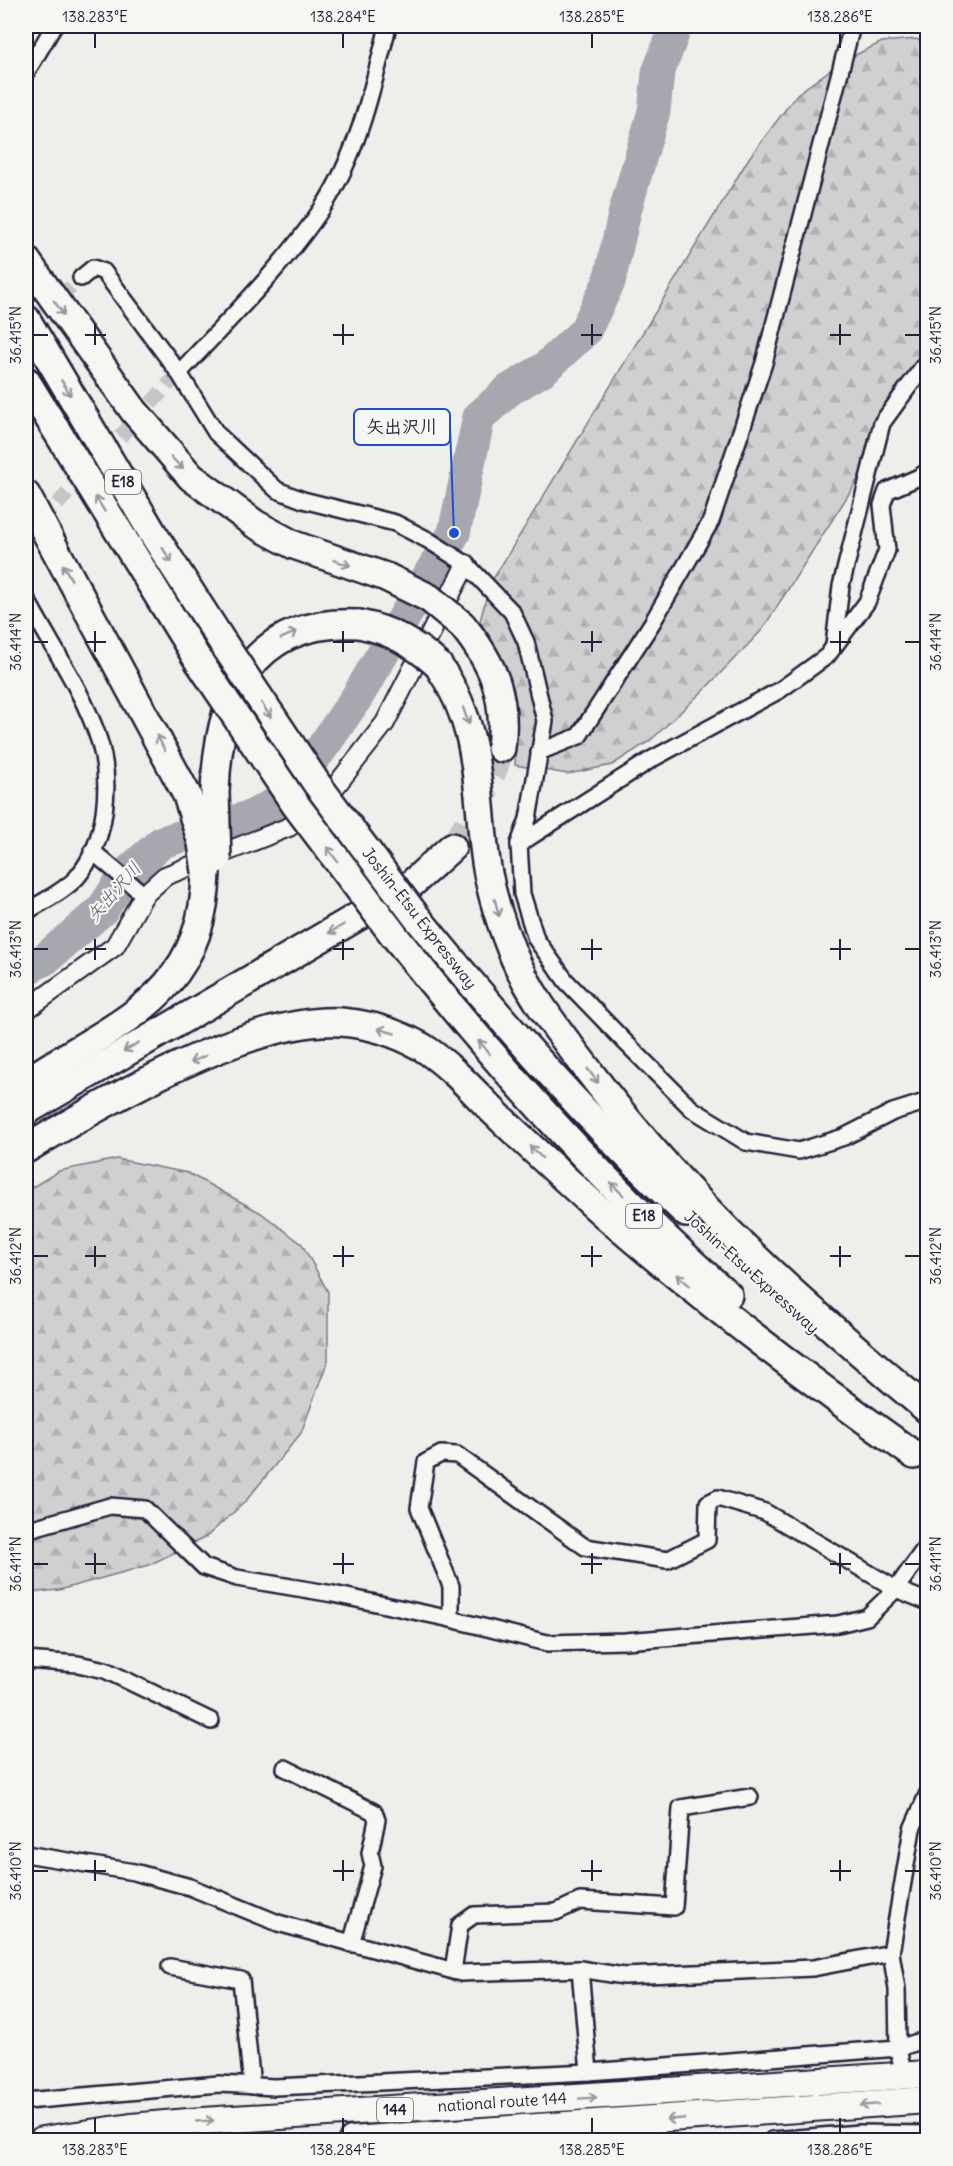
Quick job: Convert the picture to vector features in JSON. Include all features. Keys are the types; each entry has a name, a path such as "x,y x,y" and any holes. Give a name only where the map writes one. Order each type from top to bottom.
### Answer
{"highway":[{"path":"26,260 134,411 191,477 238,513 294,545 386,577 429,598 462,625 477,644 500,692 504,720 501,748"},
{"name":"Joshin-Etsu Expressway","path":"26,319 152,532 223,643 317,784 415,915 528,1050 656,1185 831,1344 927,1422"},
{"name":"Joshin-Etsu Expressway","path":"26,381 198,660 295,804 393,934 505,1071 636,1209 732,1300 920,1460"},
{"path":"26,495 188,795 211,871 214,893 207,920 196,945 179,970 137,1013 26,1082"},
{"path":"211,871 218,747 223,720 245,670 262,652 283,638 307,628 336,623 359,624 380,628 404,638 438,665 461,704 470,728 485,858 500,921 526,983 546,1014 615,1106 697,1202 777,1281 927,1410"},
{"path":"26,1111 408,887 452,847"},
{"path":"26,1149 132,1089 239,1042 310,1023 340,1022 397,1034 424,1049 451,1070 548,1164 663,1264 819,1388 920,1460"},
{"name":"national route 144","path":"42,2140 120,2128 188,2122 916,2075"},
{"name":"national route 144","path":"352,2140 927,2100"}],"street":[{"path":"26,73 54,26"},
{"path":"179,373 261,285 321,210 350,152 376,75 388,26"},
{"path":"539,752 579,736 652,623 711,521 764,363 852,26"},
{"path":"81,278 93,268 104,272 179,373 216,433 277,490 303,500 394,523 428,540 460,560 512,612 526,642 545,721 528,819 519,844 522,894 536,939 566,981 692,1108 746,1142 799,1151 844,1137 893,1112 927,1101"},
{"path":"834,647 841,586 882,423 927,360"},
{"path":"519,844 652,759 780,690 827,656 867,602 887,550 882,505 887,491 927,471"},
{"path":"26,1010 115,946 140,891 165,876 289,827 321,805 385,723 460,560"},
{"path":"26,598 81,700 99,741 105,778 104,819 96,854 78,877 26,912"},
{"path":"96,854 140,891"},
{"path":"451,1618 451,1586 419,1508 426,1462 441,1454 457,1455 585,1547 668,1560 707,1540 708,1503 718,1498 765,1512 896,1589 927,1602"},
{"path":"26,1530 110,1506 145,1509 204,1567 237,1578 333,1594 451,1618 547,1643 624,1641 838,1624 867,1617 896,1589 927,1544"},
{"path":"26,1660 78,1664 105,1670 211,1720"},
{"path":"285,1768 374,1812 377,1820 370,1853 373,1866 351,1944"},
{"path":"916,2075 898,2048 897,1989 891,1953 912,1829 927,1793"},
{"path":"453,1971 460,1925 474,1915 556,1912 580,1901 674,1907 681,1808 750,1797"},
{"path":"26,1854 134,1872 190,1887 278,1923 461,1973 580,1969 624,1976 813,1968 891,1953"},
{"path":"170,1967 241,1980 252,2086"},
{"path":"580,1969 589,2072"},
{"path":"26,2101 219,2084 252,2086 589,2072 898,2048 927,2039"},
{"path":"772,2140 859,2133 906,2138 927,2134"}],"green space":[{"path":"916,39 927,44 927,345 921,365 852,489 762,630 706,688 651,740 612,765 568,774 515,765 517,716 504,663 480,621 490,584 749,158 797,94 843,61 882,42"},
{"path":"117,1159 188,1173 261,1213 302,1244 328,1292 328,1360 301,1433 245,1502 206,1537 149,1565 59,1590 26,1593 26,1191 59,1171"}],"waterway":[{"name":"矢出沢川","path":"26,969 45,959 102,910 124,876 162,842 252,816 278,802 322,748 357,697 454,533 479,417 509,390 544,369 585,331 609,282 625,211 654,111 658,73 676,26"}],"tunnel":[{"path":"26,328 81,278"},
{"path":"26,538 179,373"},
{"path":"452,847 481,800 501,748"}],"place":[{"name":"矢出沢川","path":"454,533"}]}
